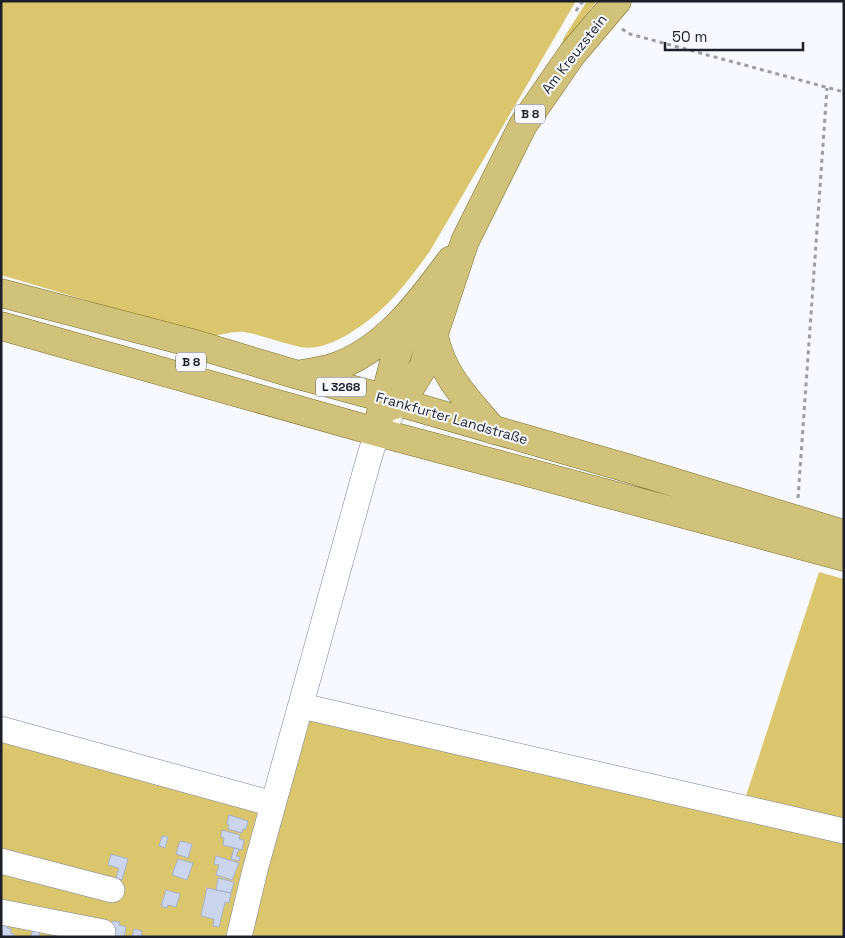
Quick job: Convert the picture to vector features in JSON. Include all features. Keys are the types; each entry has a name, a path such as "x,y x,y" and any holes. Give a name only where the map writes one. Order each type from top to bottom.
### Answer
{"main road":[{"name":"Am Kreuzstein","path":"434,336 465,241 523,125 566,62 609,10"},
{"name":"Am Kreuzstein","path":"298,375 333,368 367,351 416,308 465,241"},
{"name":"Frankfurter Landstraße","path":"1,293 188,342 298,375 384,418 493,430 844,534"},
{"path":"384,418 394,362 416,308"},
{"name":"B 8","path":"1,313 90,334 356,408 384,418 423,367 434,336"},
{"name":"Frankfurter Landstraße","path":"1,326 384,418 844,557"},
{"path":"434,336 438,353 449,377 493,430"}],"street":[{"path":"239,937 273,804 384,418"},
{"path":"302,706 844,831"},
{"path":"1,728 273,804"},
{"path":"1,861 112,890"},
{"path":"1,912 103,932"}],"path":[{"path":"609,10 630,34 844,92"},
{"path":"798,500 827,88"}],"shaded area":[{"path":"1,1 576,1 430,251 411,276 383,308 347,335 318,347 306,348 244,332 210,337 1,275"},
{"path":"587,1 597,1 562,46 563,39"},
{"path":"819,572 844,579 844,824 744,802"},
{"path":"307,715 844,836 844,937 249,937"},
{"path":"1,727 266,793 233,937 1,937"}],"building":[{"path":"229,815 248,821 246,829 243,829 242,833 228,829"},
{"path":"222,830 240,835 239,839 244,840 242,850 223,845"},
{"path":"162,836 168,837 165,848 159,846"},
{"path":"180,841 192,844 188,858 176,854"},
{"path":"234,848 239,849 236,856 240,857 239,861 231,859"},
{"path":"111,854 128,859 122,880 116,878 119,868 108,865"},
{"path":"216,856 239,863 232,880 216,875 219,865 214,864"},
{"path":"178,859 193,863 187,880 172,875"},
{"path":"218,878 234,882 231,893 216,890"},
{"path":"207,888 231,893 229,903 225,902 219,927 213,926 214,919 201,916"},
{"path":"166,890 180,894 176,907 168,905 167,908 161,906"},
{"path":"112,921 120,922 119,925 126,927 124,937 109,937"},
{"path":"1,923 8,924 7,928 11,929 14,937 1,937"},
{"path":"33,928 40,930 39,937 31,937"},
{"path":"134,929 142,931 141,935 149,937 132,937"}]}
